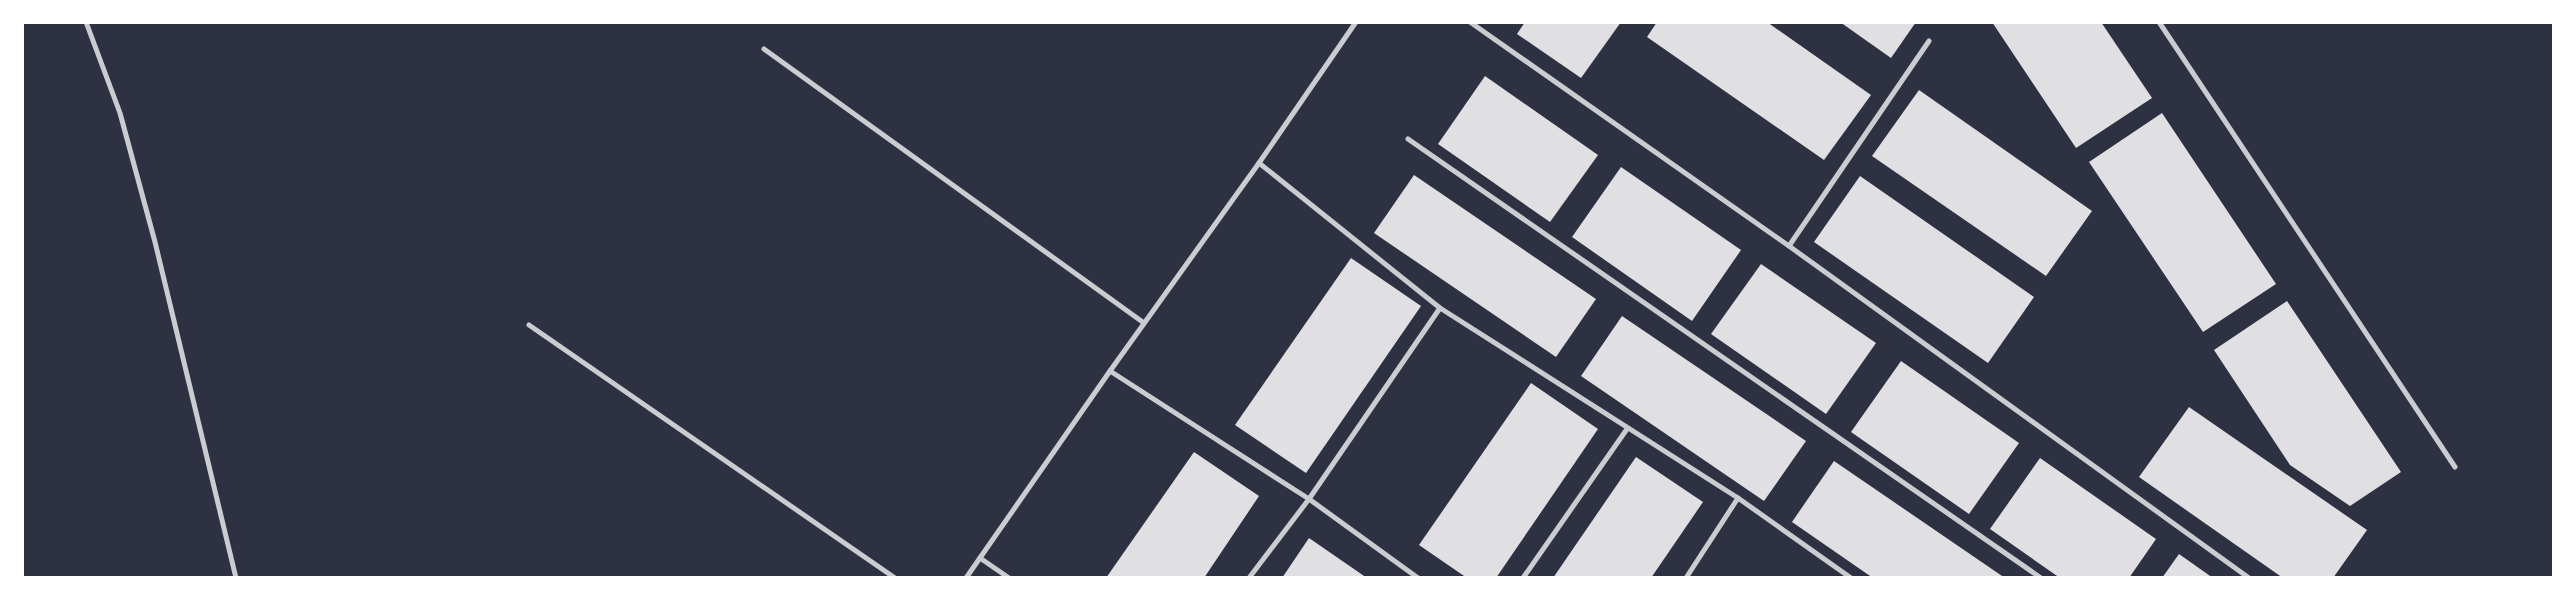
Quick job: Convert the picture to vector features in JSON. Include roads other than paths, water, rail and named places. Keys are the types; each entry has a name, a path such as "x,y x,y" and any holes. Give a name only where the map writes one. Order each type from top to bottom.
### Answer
{"street":[{"path":"86,22 123,122 158,251 236,578"},
{"path":"966,578 1110,371 1259,164 1356,22"},
{"path":"1470,22 1789,246 2250,578"},
{"path":"2158,22 2455,467"},
{"path":"1789,246 1929,41"},
{"path":"764,49 1144,324"},
{"path":"1408,139 2042,578"},
{"path":"1259,164 1440,308 1738,498 1851,578"},
{"path":"1249,578 1309,499 1440,308"},
{"path":"529,325 895,578"},
{"path":"1110,371 1309,499 1418,578"},
{"path":"1523,578 1627,429"},
{"path":"1686,578 1738,498"},
{"path":"980,558 1009,578"}]}
